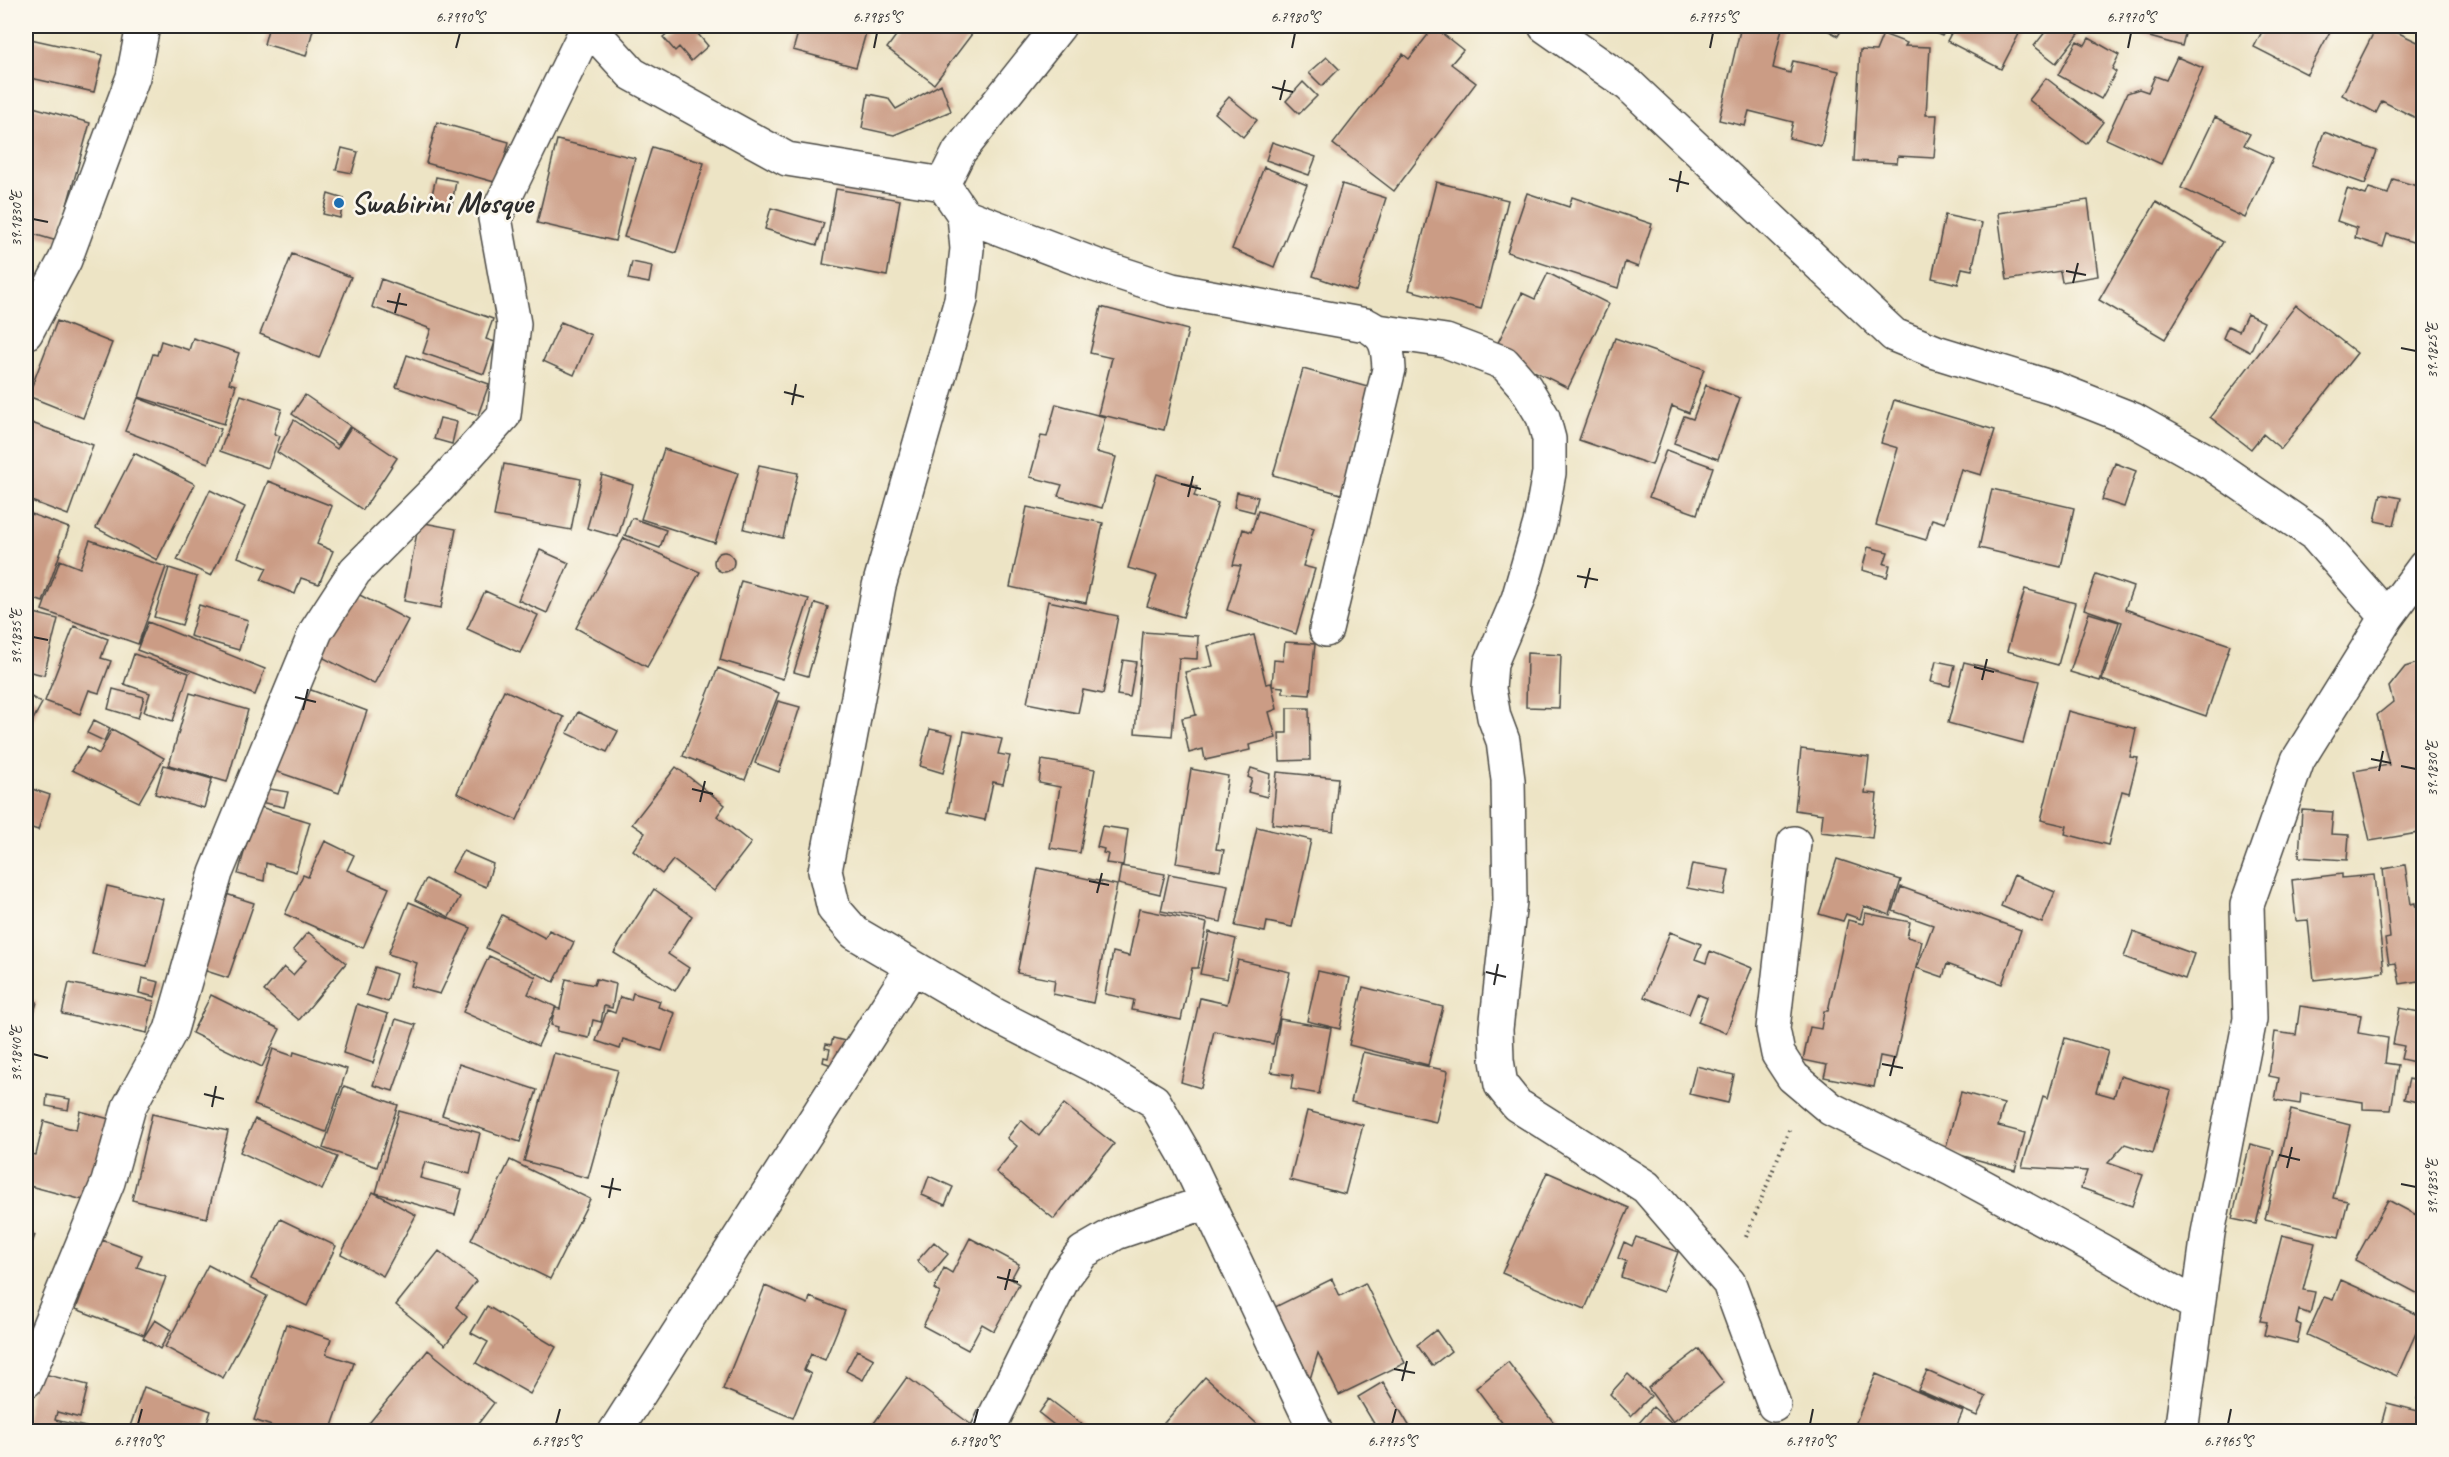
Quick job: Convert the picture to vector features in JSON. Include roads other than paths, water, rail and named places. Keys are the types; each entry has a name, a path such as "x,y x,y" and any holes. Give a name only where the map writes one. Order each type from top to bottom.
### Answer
{"street":[{"path":"26,333 65,260 133,77 143,26"},
{"path":"26,1381 108,1182 129,1107 171,1030 216,873 316,631 356,571 439,487 504,415 514,324 495,218 588,26 632,74 787,159 943,184 964,215 967,249 961,300 879,586 825,871 834,909 855,933 912,968 995,1015 1099,1068 1154,1101 1184,1153 1316,1431"},
{"path":"943,184 959,152 1059,26"},
{"path":"1545,26 1629,86 1894,335 1936,352 2056,389 2132,419 2209,462 2314,534 2387,617"},
{"path":"964,215 1095,265 1172,290 1366,325 1378,331 1446,340 1504,363 1525,387 1543,417 1549,439 1549,473 1540,523 1518,598 1491,663 1489,689 1494,717 1503,741 1508,780 1510,901 1496,1029 1501,1085 1517,1105 1646,1187 1729,1283 1774,1404"},
{"path":"1326,630 1389,369 1388,345 1378,331"},
{"path":"2181,1431 2208,1233 2250,1019 2247,905 2298,760 2387,617 2424,567"},
{"path":"1794,843 1773,1029 1778,1054 1793,1077 1831,1109 1963,1176 2198,1306"},
{"path":"615,1431 912,968"},
{"path":"987,1431 1064,1278 1083,1252 1116,1233 1207,1202"}],"place":[{"name":"Swabirini Mosque","path":"339,203"}]}
